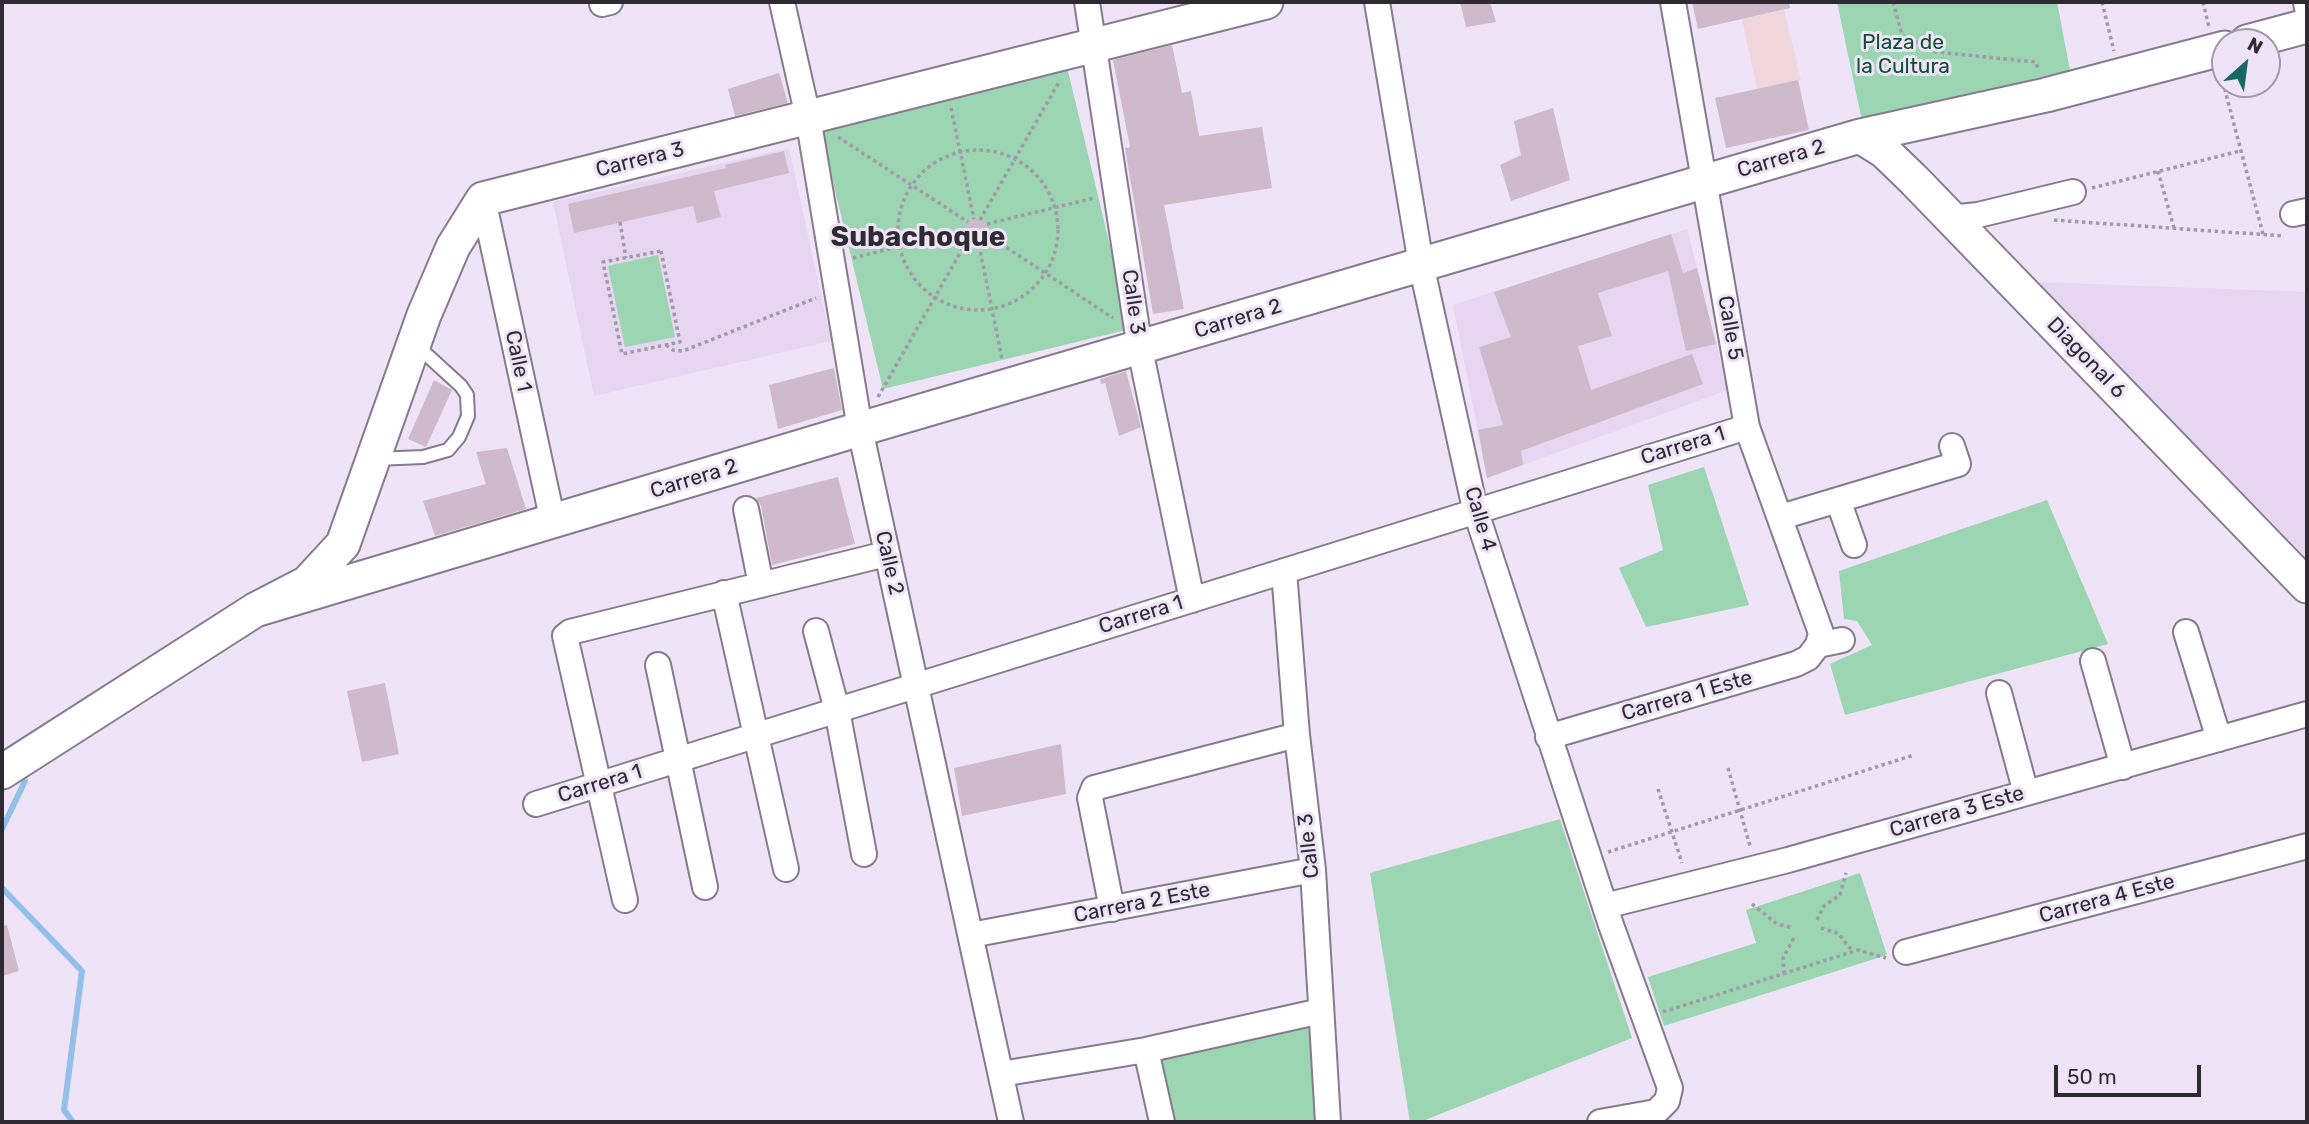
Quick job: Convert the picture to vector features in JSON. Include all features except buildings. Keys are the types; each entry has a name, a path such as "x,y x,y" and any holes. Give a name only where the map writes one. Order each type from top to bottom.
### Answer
{"street":[{"name":"Calle 2","path":"782,2 808,117 860,429 886,554 918,685 1011,1122"},
{"name":"Calle 3","path":"1087,2 1087,46 1117,192 1139,342 1192,600"},
{"name":"Carrera 3","path":"482,199 1266,2"},
{"name":"Calle 4","path":"1377,2 1421,264 1475,509 1605,906 1650,1017 1670,1088 1667,1101 1656,1112 1600,1122"},
{"name":"Calle 5","path":"1673,2 1747,427 1821,633 1830,642"},
{"path":"2306,2 2307,8"},
{"path":"2281,33 2307,26"},
{"name":"Carrera 2","path":"255,610 1007,387 1139,342 1421,264 1860,136 2046,95 2211,51"},
{"name":"Diagonal 6","path":"1860,136 1884,151 2307,586"},
{"path":"1950,218 1978,215 2073,192"},
{"path":"2,772 255,610 307,583 343,544 453,247 482,199"},
{"name":"Calle 1","path":"482,199 553,522"},
{"name":"Carrera 1","path":"536,804 1475,509 1747,427"},
{"path":"1781,517 1958,464 1952,446"},
{"path":"1838,500 1854,545"},
{"path":"746,509 761,585"},
{"path":"343,544 348,573 355,581"},
{"path":"625,900 565,636 570,632 886,554"},
{"name":"Calle 3","path":"1284,571 1297,735 1313,870 1328,1122"},
{"path":"724,593 786,869"},
{"path":"816,631 836,710 864,854"},
{"path":"2186,632 2219,739"},
{"name":"Carrera 1 Este","path":"1548,737 1796,664 1830,642"},
{"path":"2093,661 2123,767"},
{"path":"658,665 705,887"},
{"path":"1999,693 2026,793"},
{"name":"Carrera 3 Este","path":"1605,906 1758,868 2307,714"},
{"path":"1112,909 1090,798 1094,788 1297,735"},
{"name":"Carrera 4 Este","path":"1906,952 2307,846"},
{"name":"Carrera 2 Este","path":"971,935 1313,870"},
{"path":"1000,1074 1146,1050 1321,1011"},
{"path":"1146,1050 1163,1122"}],"lane":[{"path":"374,459 408,457 448,450 459,437 468,416 467,396 443,377 415,344"},
{"path":"408,457 419,444"}],"path":[{"path":"1893,2 1902,35 1936,52 2036,62 2046,95"},
{"path":"2102,2 2119,75"},
{"path":"2203,2 2212,28"},
{"path":"980,220 1015,159 1087,46"},
{"path":"946,81 974,219"},
{"path":"2230,98 2240,151 2263,234"},
{"path":"808,117 968,222"},
{"path":"988,150 1015,159 1033,171 1046,188 1055,208 1058,230 1055,253 1046,274 1023,297 991,310 962,308 935,298 918,285 906,267 898,246 897,225 901,204 911,184 924,169 960,151 988,150"},
{"path":"2073,192 2240,151"},
{"path":"2158,171 2174,228"},
{"path":"987,224 1117,192"},
{"path":"2043,219 2263,234 2299,221"},
{"path":"620,222 626,258"},
{"path":"833,263 964,230"},
{"path":"989,236 1139,342"},
{"path":"860,429 967,241"},
{"path":"979,245 1007,387"},
{"path":"661,251 680,342 622,354 603,262 626,258 661,251"},
{"path":"666,345 673,350 683,351 826,293"},
{"path":"1589,858 1672,834 1914,755"},
{"path":"1728,768 1739,812 1758,868"},
{"path":"1658,789 1690,885"},
{"path":"1817,920 1824,906 1840,895 1846,873"},
{"path":"1752,904 1777,924 1794,928"},
{"path":"1821,928 1838,933 1853,952"},
{"path":"1784,974 1783,958 1796,936"},
{"path":"1650,1017 1858,950 1887,959 1906,952"}],"shaded area":[{"path":"1784,10 1801,80 1757,89 1742,19"},
{"path":"789,148 831,341 594,396 553,202"},
{"path":"1687,229 1728,390 1487,478 1453,305"},
{"path":"2037,282 2307,292 2307,558"}],"green space":[{"name":"Plaza de la Cultura","path":"1837,2 2057,2 2070,70 1862,121"},
{"path":"1067,67 1130,329 883,389 819,124"},
{"path":"658,255 675,337 625,347 608,266"},
{"path":"1704,467 1749,605 1646,627 1619,568 1663,550 1648,485"},
{"path":"2047,500 2108,644 1845,715 1830,664 1872,645 1857,621 1844,619 1839,571"},
{"path":"1560,819 1632,1038 1420,1122 1410,1122 1370,873"},
{"path":"1860,873 1887,955 1664,1026 1648,977 1756,943 1746,910"},
{"path":"1308,1026 1319,1122 1175,1122 1160,1061"}],"waterway":[{"path":"2,829 25,781"},
{"path":"2,888 82,971 64,1110 73,1122"}],"district":[{"name":"Subachoque","path":"918,238"}]}
